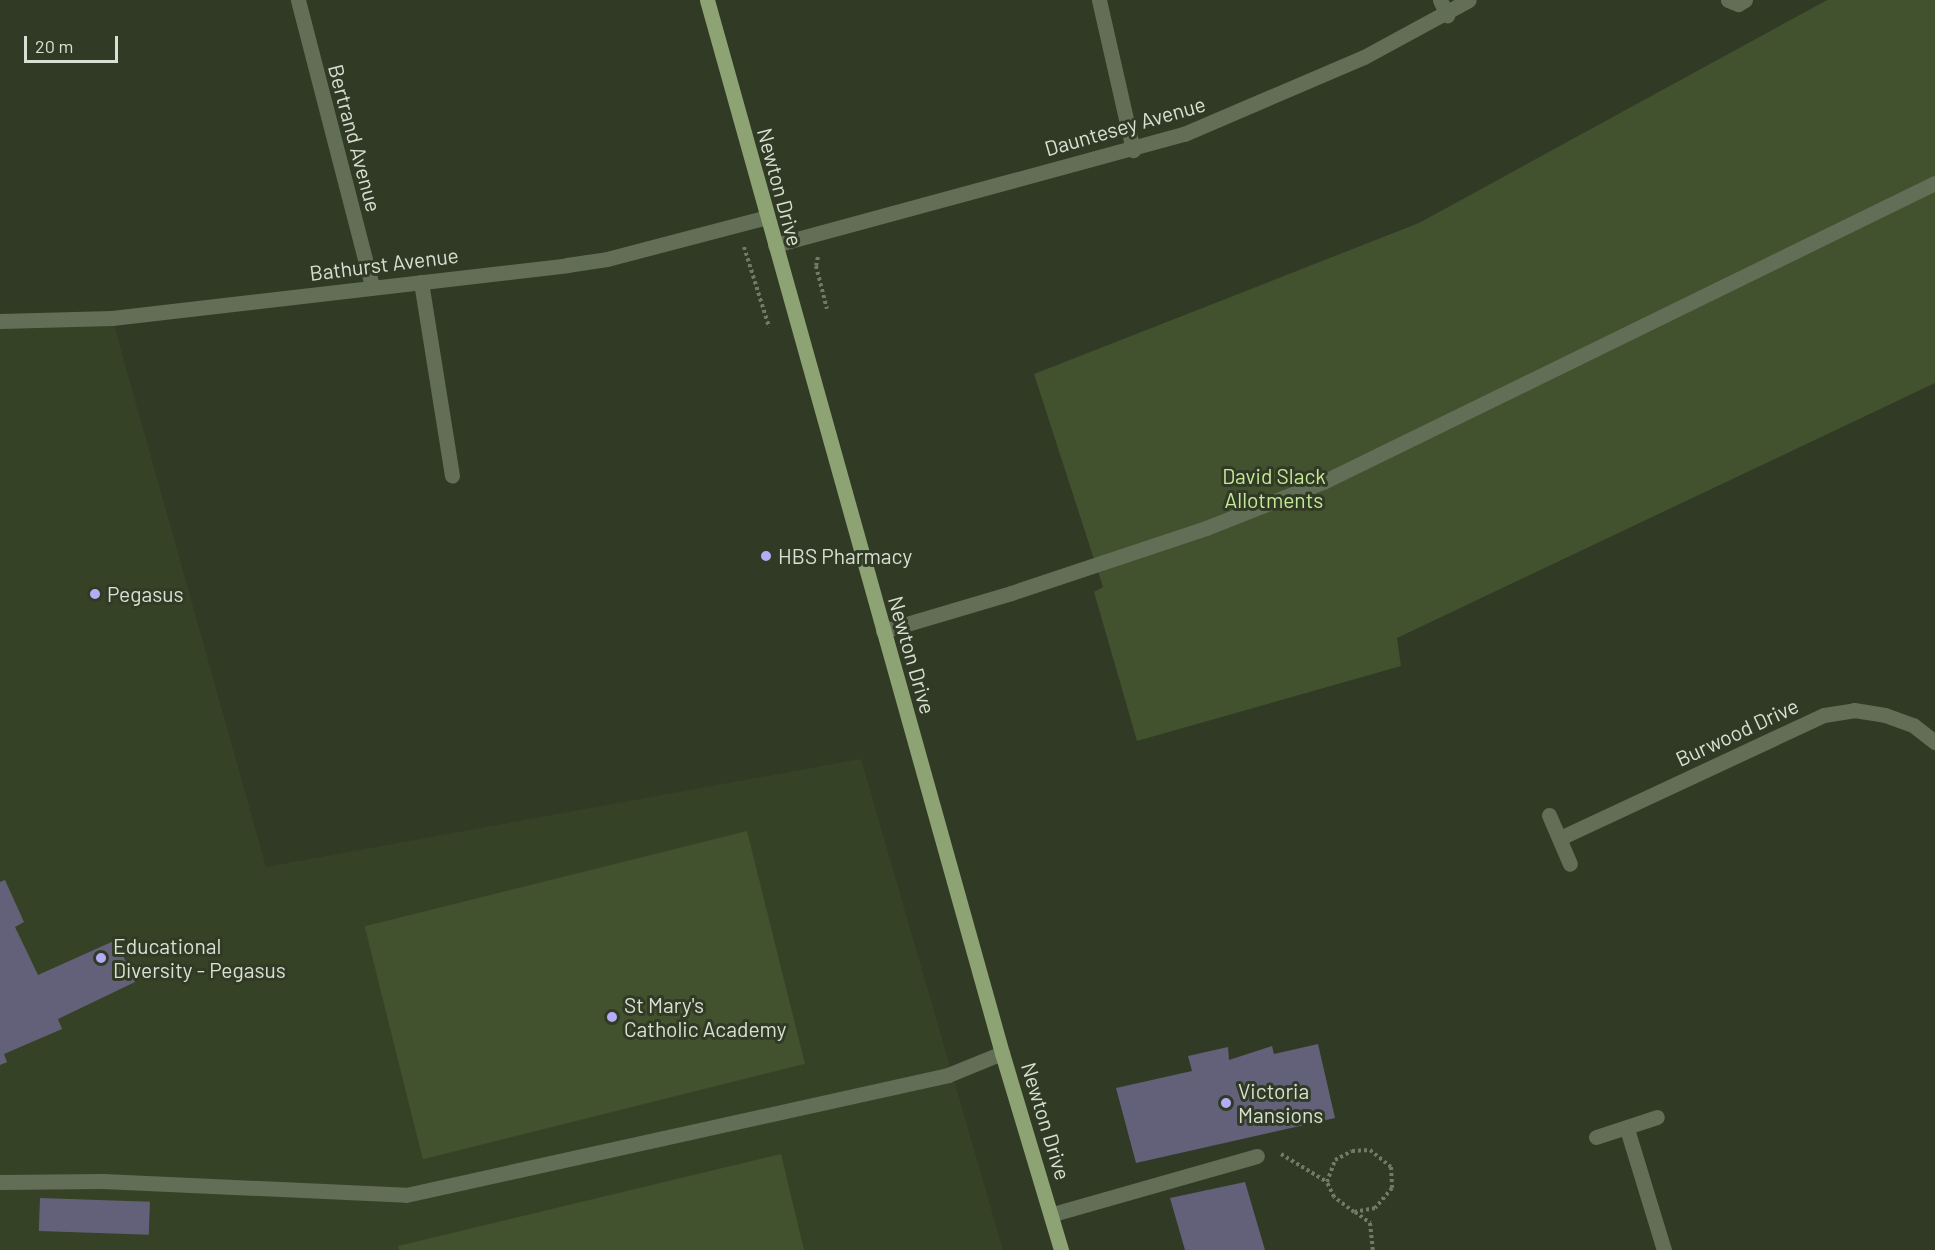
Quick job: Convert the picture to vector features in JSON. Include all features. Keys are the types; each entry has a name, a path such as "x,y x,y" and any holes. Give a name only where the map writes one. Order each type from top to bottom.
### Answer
{"main road":[{"name":"Newton Drive","path":"707,0 1002,1053 1053,1214 1061,1250"}],"street":[{"name":"Bertrand Avenue","path":"298,0 372,286"},
{"path":"1099,0 1133,150"},
{"path":"1440,0 1447,15"},
{"name":"Dauntesey Avenue","path":"775,245 926,201 1133,150 1220,121 1364,57 1447,15 1469,0"},
{"path":"1728,0 1738,4 1745,0"},
{"path":"884,631 1011,593 1206,528 1323,482 1935,183"},
{"name":"Bathurst Avenue","path":"0,321 112,318 607,259 767,217"},
{"path":"421,282 452,476"},
{"name":"Burwood Drive","path":"1560,838 1824,715 1854,710 1886,715 1913,725 1935,742"},
{"path":"1549,815 1570,864"},
{"path":"0,1182 102,1181 406,1195 948,1075 1002,1053"},
{"path":"1596,1137 1657,1118"},
{"path":"1627,1129 1664,1250"},
{"path":"1053,1214 1257,1156"}],"path":[{"path":"726,229 729,239 742,243 746,250 769,327"},
{"path":"821,249 816,266 827,309"},
{"path":"1327,1182 1335,1160 1352,1151 1370,1150 1391,1167 1392,1188 1375,1208 1354,1212"},
{"path":"1275,1151 1327,1182 1334,1197 1370,1223 1373,1250"}],"shaded area":[{"name":"St Mary's Catholic Academy","path":"112,318 266,867 861,759 1003,1250 0,1250 0,321"}],"green space":[{"name":"David Slack Allotments","path":"1827,0 1935,0 1935,383 1397,638 1401,666 1137,741 1094,592 1103,587 1034,374 1419,223"},
{"path":"747,831 805,1064 423,1159 365,926"},
{"path":"781,1154 804,1250 399,1250 398,1246"}],"building":[{"name":"Educational Diversity - Pegasus","path":"5,880 24,922 15,927 38,975 116,940 135,982 58,1019 62,1029 4,1054 7,1062 0,1065 0,882"},
{"name":"Victoria Mansions","path":"1318,1044 1335,1118 1136,1163 1116,1088 1192,1071 1188,1056 1228,1047 1229,1060 1272,1046 1274,1054"},
{"name":"Victoria Mansions","path":"1245,1182 1265,1250 1185,1250 1170,1198"},
{"path":"40,1198 150,1202 149,1235 39,1231"}],"place":[{"name":"HBS Pharmacy","path":"766,556"},
{"name":"Pegasus","path":"95,594"},
{"name":"Educational Diversity - Pegasus","path":"101,958"},
{"name":"St Mary's Catholic Academy","path":"612,1017"},
{"name":"Victoria Mansions","path":"1226,1103"}]}
